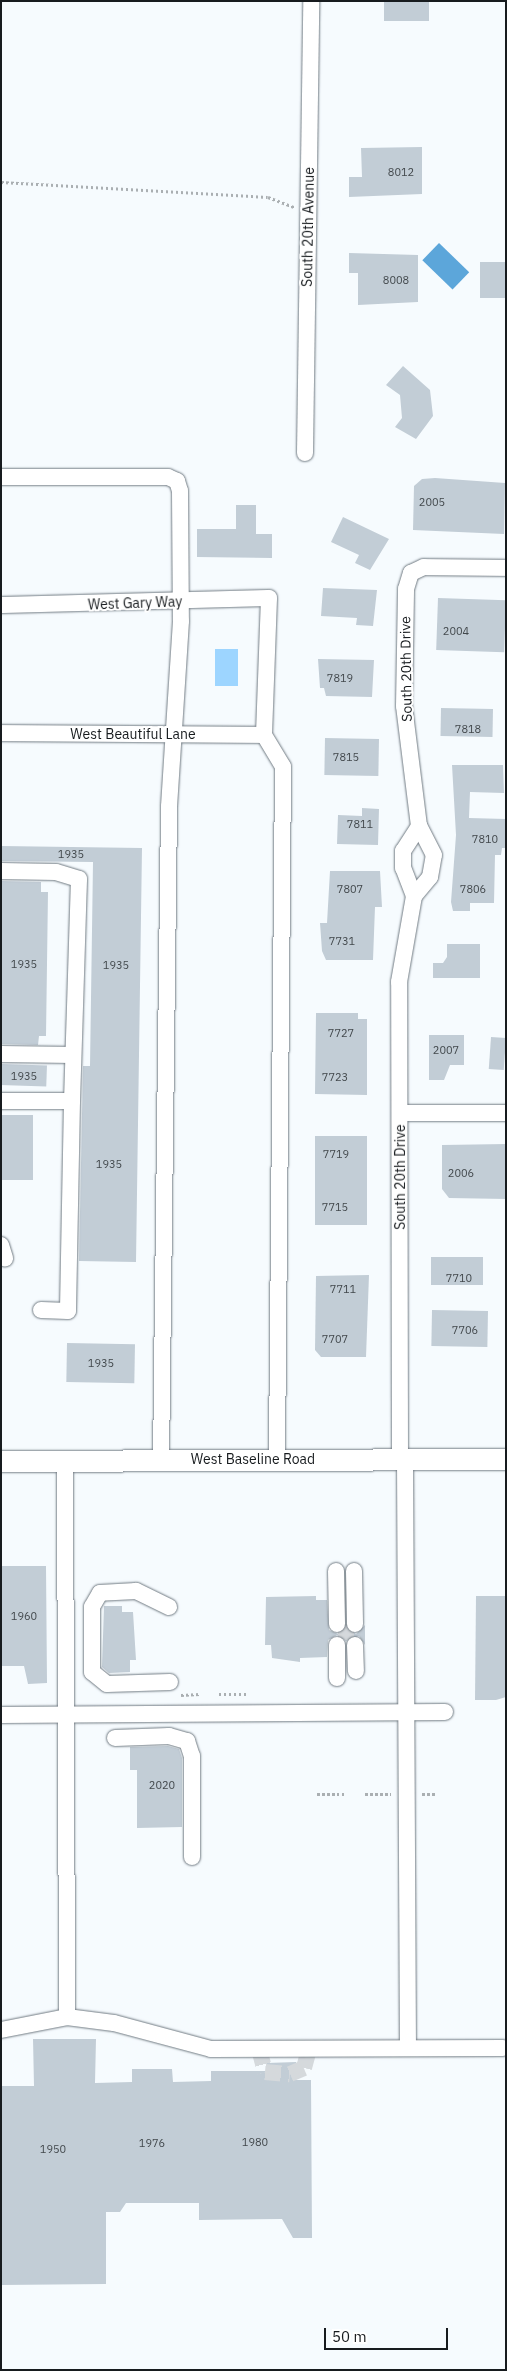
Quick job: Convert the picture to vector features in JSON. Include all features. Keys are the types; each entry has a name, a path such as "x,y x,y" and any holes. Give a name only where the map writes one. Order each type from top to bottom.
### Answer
{"main road":[{"name":"West Baseline Road","path":"1,1461 506,1459"}],"street":[{"name":"South 20th Avenue","path":"305,454 311,1"},
{"path":"1,477 139,476 177,481 179,601 172,734 161,1460"},
{"name":"South 20th Drive","path":"408,2048 399,982 414,896 434,866 432,848 419,826 404,706 406,589 411,573 424,567 506,568"},
{"name":"West Gary Way","path":"1,605 269,598 264,735"},
{"name":"West Beautiful Lane","path":"1,733 264,735"},
{"path":"264,735 283,767 277,1459"},
{"path":"414,896 403,868 403,851 419,826"},
{"path":"1,871 56,872 79,879 73,1055 68,1311 41,1310"},
{"path":"1,1054 73,1055"},
{"path":"1,1101 72,1101"},
{"path":"400,1113 506,1113"},
{"path":"65,1460 67,2017"},
{"path":"345,1571 346,1624"},
{"path":"169,1607 136,1591 100,1593 92,1607 92,1672 107,1684 175,1688"},
{"path":"346,1645 346,1675"},
{"path":"1,1715 445,1712"},
{"path":"115,1738 169,1736 187,1741 192,1756 192,1857"},
{"path":"1,2030 67,2017 114,2022 211,2049 502,2048"}],"path":[{"path":"1,182 268,197 308,212"},
{"path":"175,1688 200,1694"},
{"path":"219,1694 246,1694"},
{"path":"317,1794 345,1794"},
{"path":"365,1794 392,1794"},
{"path":"416,1794 436,1794"}],"shaded area":[{"path":"439,243 469,272 453,289 422,260"},
{"path":"215,649 238,649 238,686 215,686"}],"building":[{"path":"384,1 429,1 429,21 384,21"},
{"path":"422,147 422,194 349,197 349,177 362,177 361,148"},
{"path":"349,253 418,255 418,302 358,305 358,273 349,273"},
{"path":"480,262 506,262 506,298 480,298"},
{"path":"403,366 430,390 433,416 416,439 395,427 402,418 400,395 386,385"},
{"path":"435,478 505,483 504,534 413,530 414,486 422,479"},
{"path":"236,505 256,505 256,534 272,534 272,558 197,557 197,529 236,529"},
{"path":"343,517 389,539 370,570 355,563 359,555 331,542"},
{"path":"323,588 377,590 373,626 356,625 357,618 321,616"},
{"path":"438,598 506,600 504,652 436,650"},
{"path":"318,659 374,660 372,697 326,696 324,688 320,688"},
{"path":"441,708 493,709 493,737 441,736"},
{"path":"325,738 379,739 378,776 324,775"},
{"path":"452,765 503,765 504,793 470,792 469,818 506,819 506,848 502,848 501,855 495,855 494,903 470,903 470,911 453,911 451,902 456,835"},
{"path":"362,808 379,809 378,845 337,844 338,815 362,816"},
{"path":"1,846 142,848 136,1262 79,1261 83,1066 90,1066 93,862 1,861"},
{"path":"330,871 380,871 382,907 375,907 373,960 326,960 322,951 320,923 327,923"},
{"path":"1,881 41,882 41,892 48,892 46,1036 39,1036 38,1045 1,1044"},
{"path":"447,944 480,944 480,978 433,978 433,963 443,963 447,957"},
{"path":"316,1013 358,1013 358,1019 367,1019 367,1095 315,1094"},
{"path":"429,1035 464,1035 464,1065 450,1065 444,1080 429,1080"},
{"path":"491,1037 506,1038 504,1070 489,1069"},
{"path":"1,1064 47,1066 46,1087 1,1085"},
{"path":"1,1115 33,1115 33,1180 1,1180"},
{"path":"315,1136 367,1136 367,1225 315,1225"},
{"path":"506,1144 506,1199 449,1198 442,1189 442,1145"},
{"path":"431,1257 483,1257 483,1285 431,1285"},
{"path":"369,1275 366,1357 321,1357 315,1350 316,1276"},
{"path":"432,1310 488,1311 487,1347 431,1346"},
{"path":"67,1343 135,1344 134,1383 66,1382"},
{"path":"1,1566 46,1566 47,1683 28,1684 24,1666 1,1666"},
{"path":"316,1596 316,1600 327,1600 329,1630 338,1634 346,1628 356,1634 365,1625 365,1645 359,1636 346,1641 337,1635 328,1640 327,1657 300,1658 300,1662 272,1658 271,1645 265,1645 266,1597"},
{"path":"476,1596 506,1596 506,1697 496,1700 475,1700"},
{"path":"104,1606 122,1606 122,1612 133,1612 136,1660 130,1660 130,1672 109,1673 102,1667"},
{"path":"168,1746 179,1749 182,1758 182,1827 137,1828 137,1770 130,1770 130,1747"},
{"path":"33,2039 96,2039 95,2083 132,2082 132,2069 172,2069 173,2082 211,2081 211,2071 267,2071 267,2063 296,2062 296,2080 311,2080 312,2238 293,2238 282,2219 199,2220 199,2203 126,2203 120,2212 106,2212 106,2284 1,2285 1,2086 34,2086"}],"tunnel":[{"path":"346,1624 346,1645"},
{"path":"259,2049 265,2072 290,2074 304,2068 309,2049"}]}
